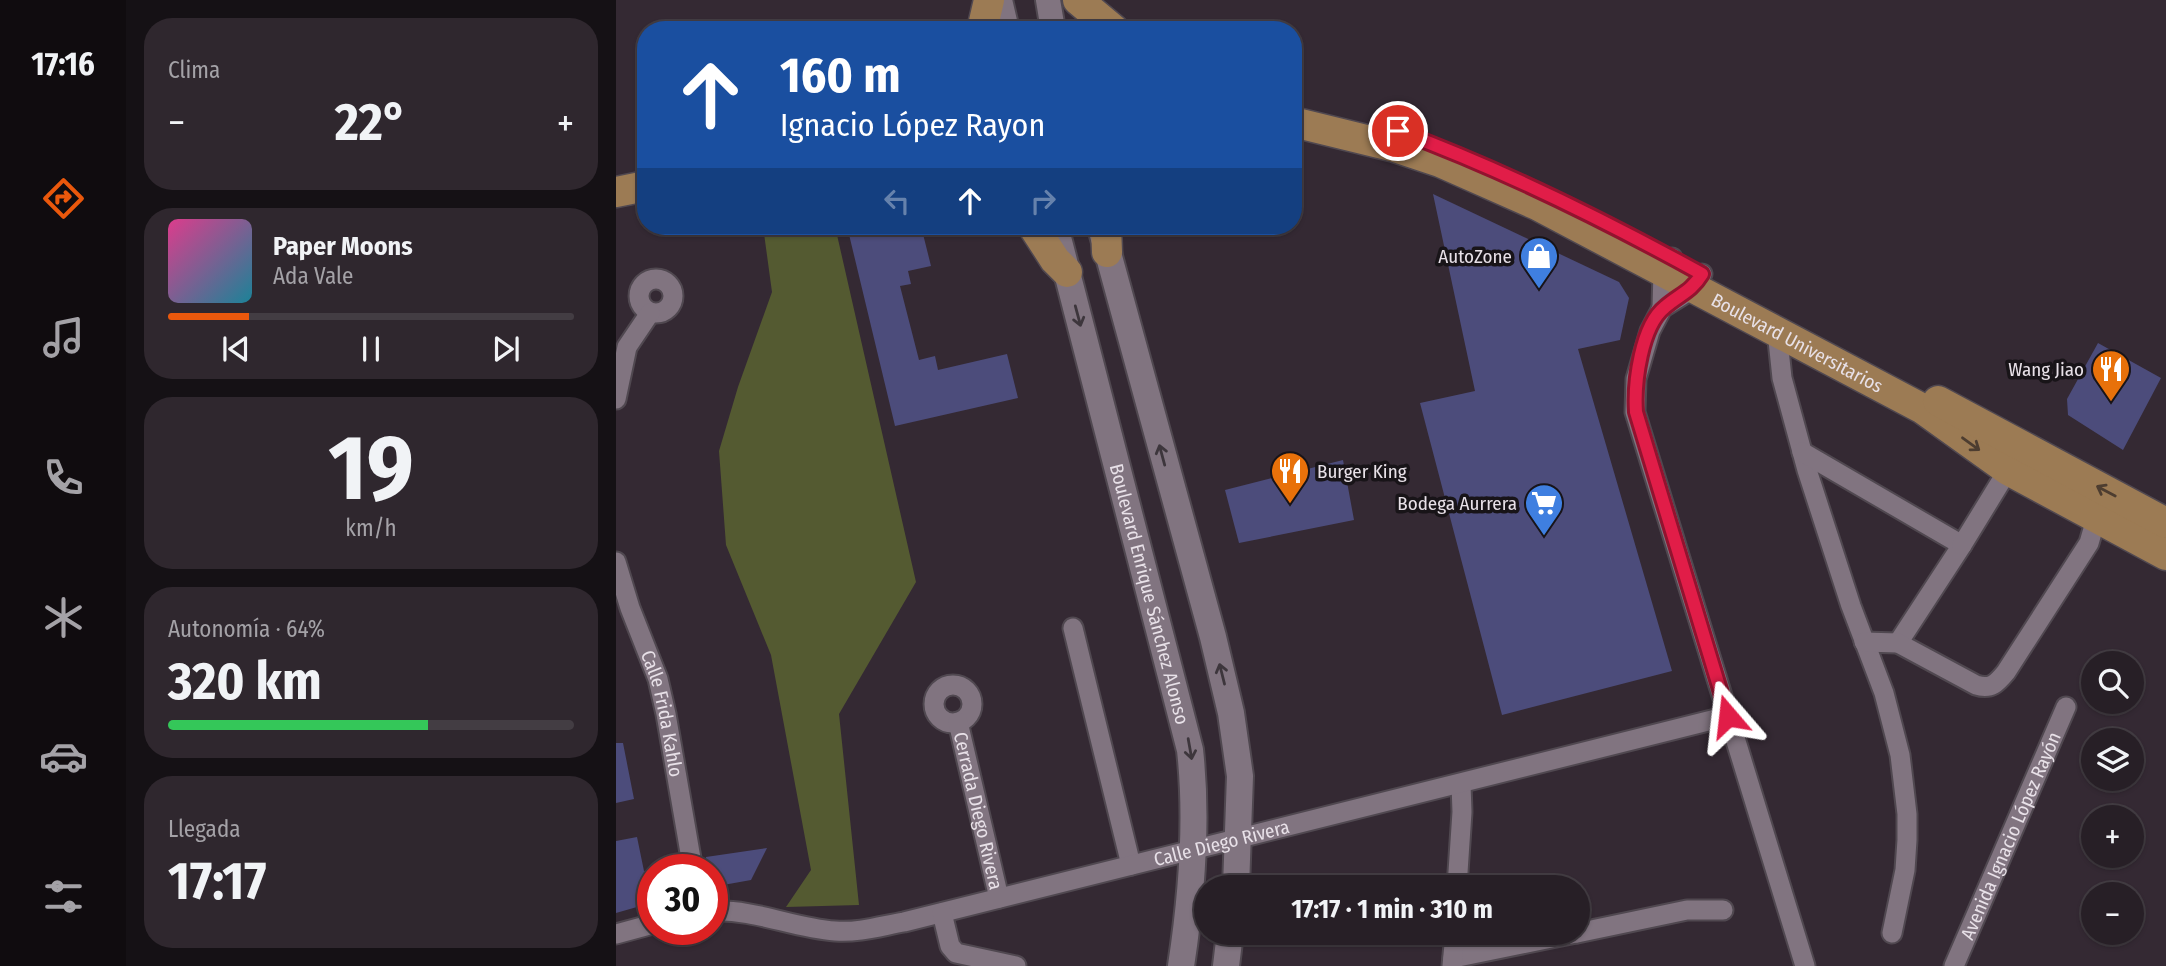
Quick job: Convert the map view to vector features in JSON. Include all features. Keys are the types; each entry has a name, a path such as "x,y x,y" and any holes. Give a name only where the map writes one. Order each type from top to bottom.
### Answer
{"main road":[{"path":"984,21 989,0"},
{"path":"1078,0 1103,21"},
{"name":"Boulevard Universitarios","path":"1302,108 1361,120 1434,144 1533,187 1698,281 1927,403 2008,470 2166,555"},
{"name":"Boulevard Universitarios","path":"1302,124 1440,162 1668,264"},
{"path":"616,191 637,187"},
{"path":"1039,235 1055,260 1067,272"},
{"name":"Boulevard Enrique Sánchez Alonso","path":"1057,235 1191,750 1195,792 1193,850 1189,914 1181,966"},
{"path":"1104,235 1213,637 1231,713 1240,776 1237,875"},
{"name":"Boulevard Universitarios","path":"1698,281 1777,331 2166,523"},
{"path":"1226,966 1229,945"}],"street":[{"path":"1000,0 1005,21"},
{"path":"1048,0 1052,21"},
{"path":"1668,264 1662,309 1650,331 1638,365 1636,412 1805,966"},
{"path":"1662,309 1698,281"},
{"path":"616,399 621,348 650,313"},
{"path":"1777,331 1782,378 1801,452 1864,642 1884,693 1896,742 1907,814 1905,870 1892,933"},
{"path":"1801,452 1962,545"},
{"path":"1898,643 2008,470"},
{"path":"1864,642 1898,643 1976,685 1992,687 2006,672 2089,543 2096,519"},
{"name":"Calle Frida Kahlo","path":"616,562 661,691 689,854"},
{"path":"1073,628 1130,865"},
{"name":"Avenida Ignacio López Rayón","path":"1954,966 2066,707"},
{"name":"Calle Diego Rivera","path":"728,912 741,912 819,930 851,932 942,913 1728,716"},
{"name":"Cerrada Diego Rivera","path":"958,722 999,898"},
{"path":"1458,875 1461,783"},
{"path":"1590,930 1687,909 1723,910"},
{"path":"942,913 950,946 956,953 1016,966"},
{"path":"616,934 637,928"},
{"path":"1453,962 1525,945"}],"green space":[{"path":"764,235 837,235 916,582 839,714 859,905 786,907 811,870 771,655 726,545 719,451 738,387 772,292"}],"building":[{"name":"Bodega Aurrera","path":"1433,194 1619,282 1629,298 1620,340 1578,349 1672,671 1502,715 1420,403 1475,391"},
{"path":"849,235 923,235 931,266 908,271 911,284 900,286 919,360 935,356 938,370 1007,354 1018,398 895,426"},
{"path":"2098,343 2161,378 2123,450 2068,415 2067,399"},
{"name":"Burger King","path":"1343,460 1354,520 1239,543 1225,490"},
{"path":"616,743 623,743 634,799 616,803"},
{"path":"637,837 640,854 637,854 637,907 616,913 616,841"},
{"path":"767,848 751,880 728,884 726,854"}],"place":[{"name":"AutoZone","path":"1539,290"},
{"name":"Wang Jiao","path":"2111,403"},
{"name":"Burger King","path":"1290,505"},
{"name":"Bodega Aurrera","path":"1544,537"}],"route":[{"path":"1398,131 1524,182 1702,274 1694,288 1662,309 1650,331 1638,365 1636,412 1728,716"}]}
